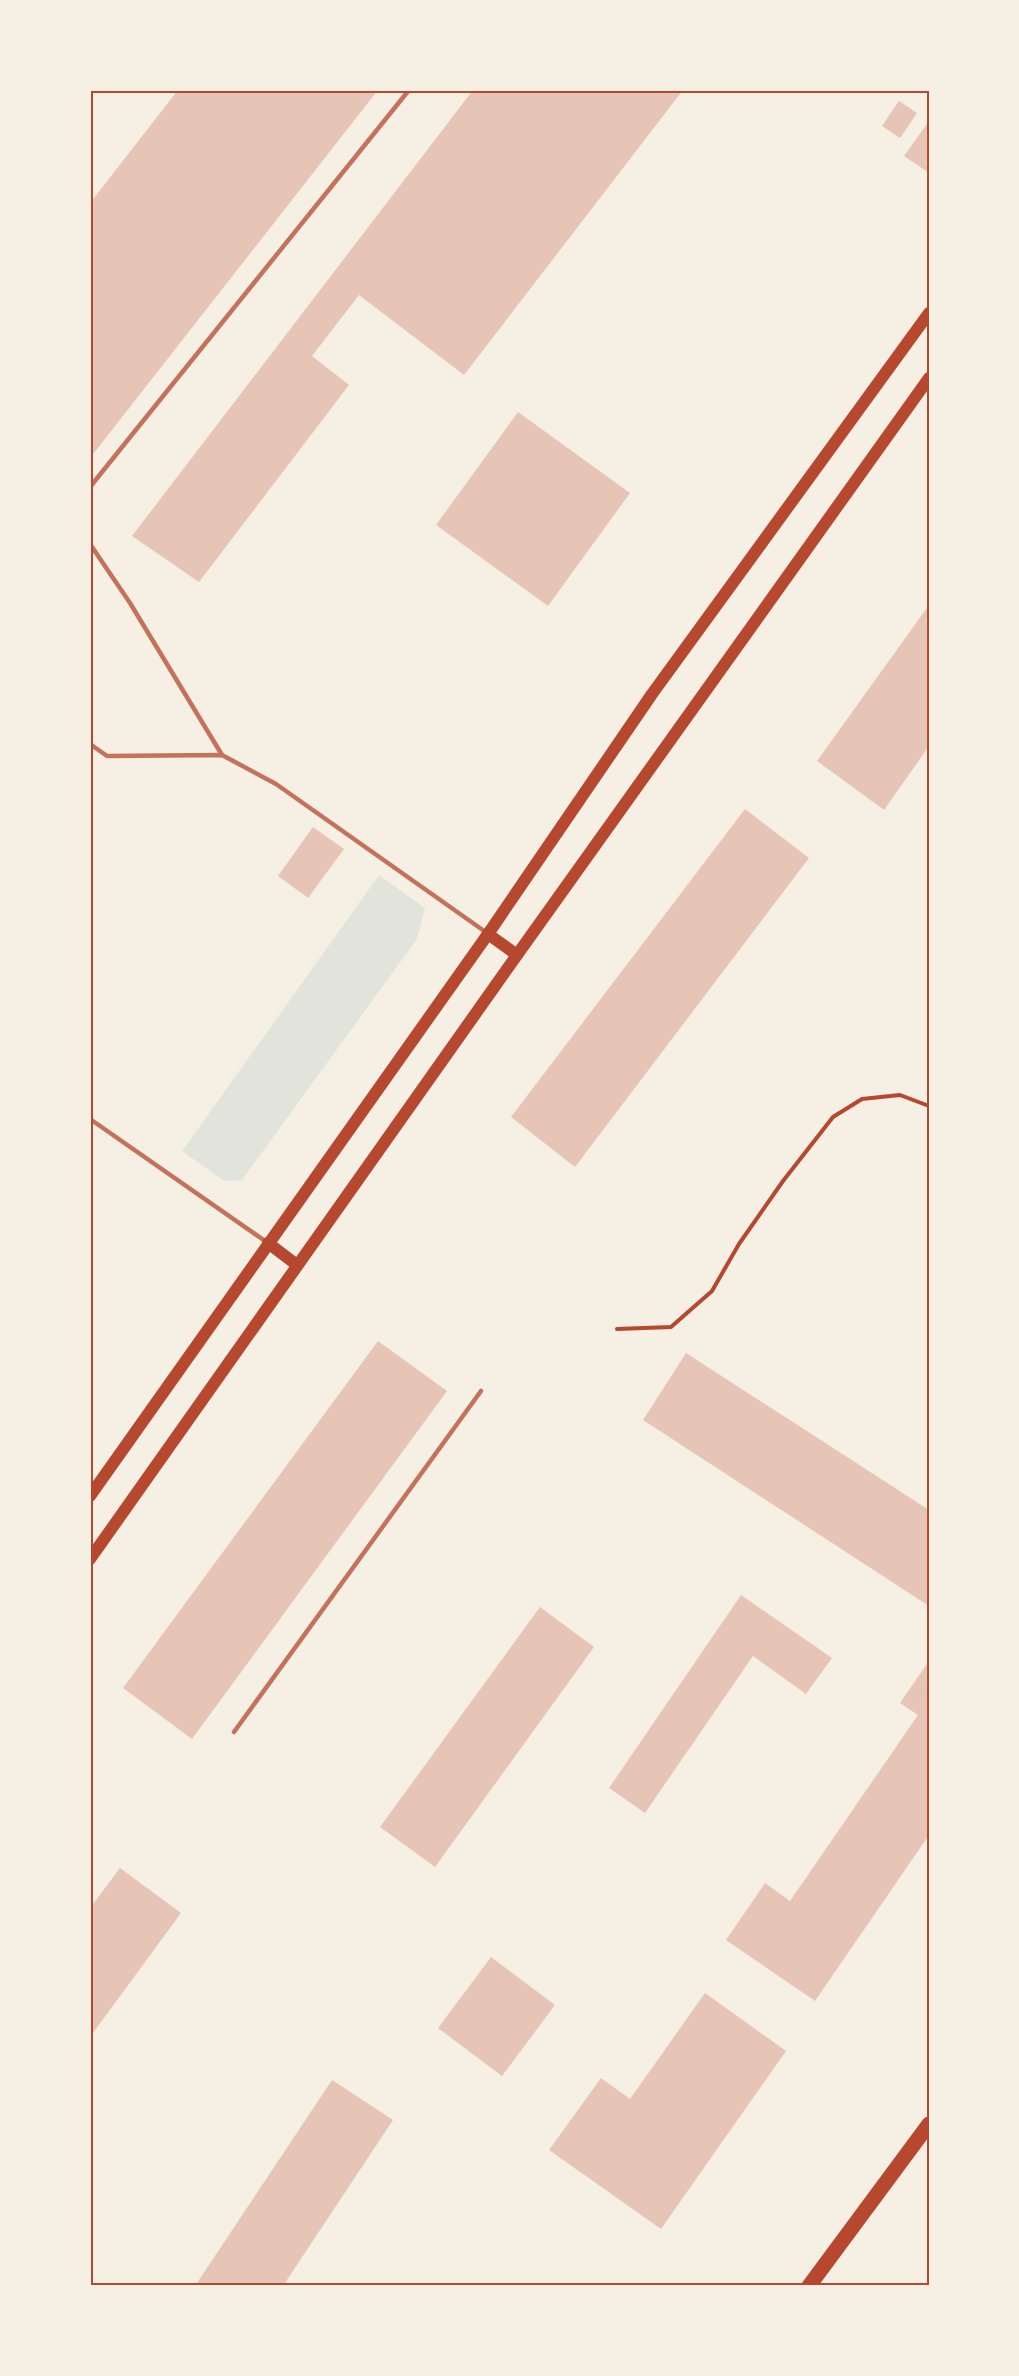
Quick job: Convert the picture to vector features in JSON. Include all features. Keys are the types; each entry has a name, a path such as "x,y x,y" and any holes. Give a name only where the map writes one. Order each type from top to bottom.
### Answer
{"main road":[{"path":"90,1496 488,934 652,694 929,313"},
{"path":"90,1559 929,378"},
{"path":"488,934 517,955"},
{"path":"268,1243 297,1265"},
{"path":"809,2286 929,2124"}],"lane":[{"path":"90,487 409,90"},
{"path":"90,544 130,603 222,755"},
{"path":"90,744 106,756 222,755 276,784 488,934"},
{"path":"90,1119 268,1243"},
{"path":"234,1732 481,1391"}],"path":[{"path":"617,1329 671,1327 712,1291 739,1244 783,1181 833,1117 862,1099 900,1095 929,1106"}],"shaded area":[{"path":"379,875 425,908 417,939 242,1180 224,1181 182,1151"}],"building":[{"path":"178,90 378,90 90,458 90,203"},
{"path":"473,90 683,90 464,375 359,295 312,356 349,385 199,582 132,536"},
{"path":"899,101 917,113 900,138 882,126"},
{"path":"929,121 929,173 904,156"},
{"path":"518,412 630,493 548,606 436,525"},
{"path":"929,605 929,746 884,810 817,761"},
{"path":"745,809 809,858 575,1167 511,1117"},
{"path":"313,827 344,849 308,898 278,876"},
{"path":"378,1341 447,1391 192,1739 123,1688"},
{"path":"686,1353 929,1510 929,1606 643,1420"},
{"path":"741,1595 832,1658 806,1694 753,1656 645,1813 609,1788"},
{"path":"540,1607 594,1647 435,1867 380,1827"},
{"path":"929,1661 929,1835 815,2001 726,1940 765,1883 790,1901 918,1715 900,1703"},
{"path":"120,1868 181,1913 90,2037 90,1908"},
{"path":"491,1957 555,2005 502,2076 438,2028"},
{"path":"705,1993 786,2051 661,2229 549,2150 601,2078 630,2099"},
{"path":"332,2080 393,2120 283,2286 195,2286"}]}
